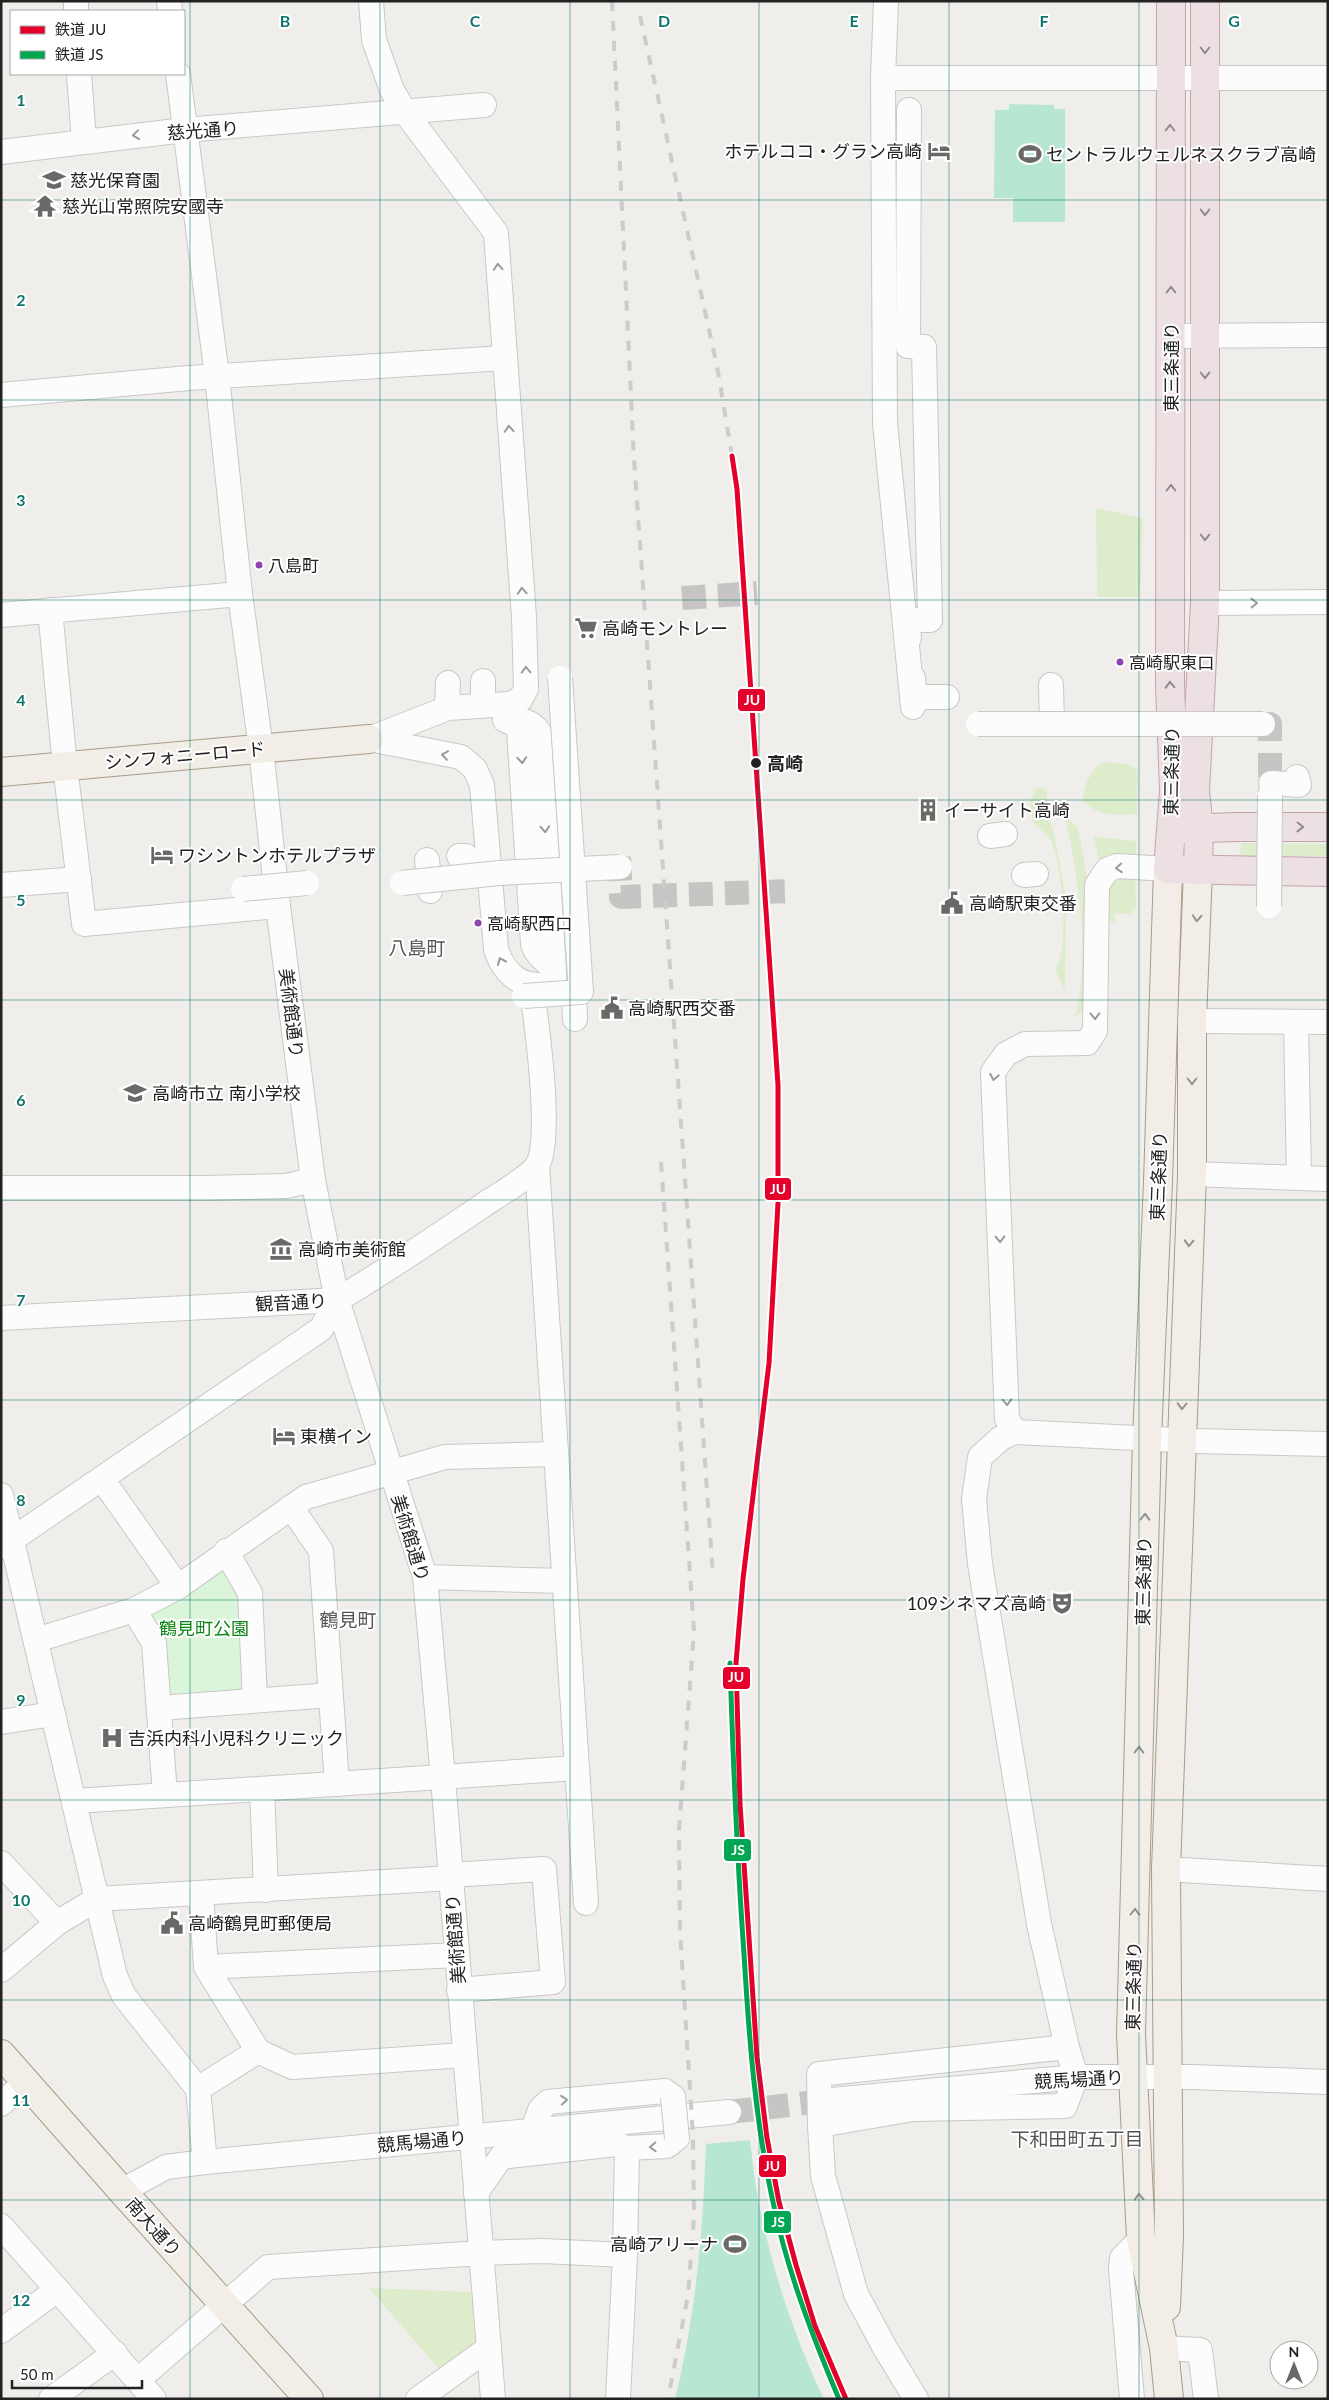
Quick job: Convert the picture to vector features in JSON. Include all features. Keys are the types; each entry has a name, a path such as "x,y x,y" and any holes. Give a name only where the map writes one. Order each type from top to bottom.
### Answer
{"highway":[{"name":"東三条通り","path":"1168,869 1169,829 1174,791 1170,684 1170,1"},
{"name":"東三条通り","path":"1198,870 1199,829 1195,791 1205,603 1204,1"},
{"path":"1169,829 1235,826 1328,828"},
{"path":"1168,869 1328,872"}],"main road":[{"name":"シンフォニーロード","path":"1,772 369,739"},
{"name":"東三条通り","path":"1168,869 1158,1182 1147,1438 1132,2077 1142,2239 1164,2348 1169,2399"},
{"name":"東三条通り","path":"1164,2348 1169,2236 1166,2077 1166,1869 1192,1174 1192,1021 1198,870"},
{"name":"南大通り","path":"1,2054 309,2399"}],"street":[{"path":"369,739 448,708 509,704 520,700 526,689 496,233 405,112 392,90 374,40 371,1"},
{"path":"886,1 883,78 885,422 913,707"},
{"path":"79,75 84,141"},
{"name":"美術館通り","path":"178,75 312,1180 337,1300 425,1577 444,1778 464,2055 493,2399"},
{"path":"883,78 1328,78"},
{"name":"慈光通り","path":"1,152 185,130 484,105"},
{"path":"909,110 908,346 924,347 930,620 907,620 914,697 947,697"},
{"path":"1171,336 1328,335"},
{"path":"1,395 216,376 504,358"},
{"path":"1,615 240,594"},
{"path":"1205,603 1328,602"},
{"path":"50,610 65,766 84,924 278,906"},
{"path":"554,973 552,983 524,996 581,992 560,678"},
{"path":"1051,685 1052,724"},
{"path":"369,739 456,722 505,720 512,722 520,729 533,944 535,952 554,973 562,975 568,966 554,724 546,716 537,714 505,714 456,717 425,728"},
{"path":"978,724 1263,724"},
{"path":"369,739 461,757 475,769 482,785 496,949 500,962 507,973 516,979 528,993 544,1114 543,1137 537,1166 586,1903"},
{"path":"1269,906 1270,789 1299,785 1298,777"},
{"path":"495,810 499,873"},
{"path":"1015,1432 1007,1419 993,1072 1006,1054 1026,1044 1087,1043 1093,1037 1096,1031 1097,885 1107,870 1117,866 1168,869"},
{"path":"402,883 429,877 462,874 620,867"},
{"path":"1,886 79,879"},
{"path":"243,890 307,883"},
{"path":"574,992 575,1019"},
{"path":"1192,1021 1328,1022"},
{"path":"1296,1022 1299,1178"},
{"name":"観音通り","path":"1,1318 337,1300 374,1278 496,1197 537,1166"},
{"path":"1192,1174 1328,1179"},
{"path":"1,1188 286,1186 312,1180"},
{"path":"7,1544 321,1329 337,1300"},
{"path":"820,2125 913,2109 1066,2106 1076,2077 1067,2047 1039,1924 980,1564 974,1500 980,1457 1001,1438 1015,1432 1181,1440 1328,1444"},
{"path":"36,1640 134,1610 178,1587 306,1497 445,1457 556,1454"},
{"path":"102,1479 178,1587"},
{"path":"1,1495 7,1544 36,1640 115,1976 124,1996 198,2089 205,2162"},
{"path":"291,1508 321,1552 337,1784"},
{"path":"226,1552 250,1592 255,1700"},
{"path":"425,1577 564,1581"},
{"path":"134,1610 154,1643 165,1795"},
{"path":"159,1708 331,1695"},
{"path":"1,1722 53,1714"},
{"path":"75,1801 577,1768"},
{"path":"262,1789 266,1890"},
{"path":"1,1863 57,1923"},
{"path":"1,1970 57,1923 97,1899 266,1890 544,1869 553,1982 459,1990"},
{"path":"1166,1869 1328,1878"},
{"path":"201,1894 206,1967 258,2051 292,2067 464,2055"},
{"path":"206,1967 457,1955"},
{"path":"916,2399 884,2348 856,2294 823,2176 819,2074 1067,2047"},
{"path":"198,2089 258,2051"},
{"name":"競馬場通り","path":"832,2100 1076,2077 1166,2077 1328,2082"},
{"path":"1,2104 26,2082"},
{"path":"476,2193 501,2157 616,2144 627,2148 667,2146 677,2138 673,2097 665,2091 548,2102 540,2110 532,2130"},
{"name":"競馬場通り","path":"122,2191 166,2167 729,2112"},
{"path":"618,2399 625,2255 627,2148"},
{"path":"1,2226 154,2399"},
{"path":"1132,2399 1120,2269 1122,2258 1142,2239"},
{"path":"138,2380 268,2268 481,2252 542,2251 625,2255"},
{"path":"1,2331 57,2290"},
{"path":"418,2399 489,2348"},
{"path":"1164,2348 1200,2350 1206,2399"},
{"path":"51,2399 115,2353"}],"green space":[{"name":"セントラルウェルネスクラブ高崎","path":"1009,104 1054,105 1054,109 1065,109 1065,222 1013,222 1013,198 994,198 995,110 1009,110"},
{"path":"1096,508 1143,518 1140,597 1097,597"},
{"path":"1104,762 1128,764 1138,770 1137,814 1108,814 1095,810 1083,801 1084,790 1092,773"},
{"path":"1037,788 1047,790 1047,810 1055,839 1066,899 1065,990 1055,970 1060,959 1064,926 1059,868 1051,841 1033,821 1030,808 1031,799"},
{"path":"1065,816 1078,828 1088,882 1084,1010 1076,1016 1082,966 1081,916 1075,865"},
{"path":"1094,837 1136,841 1136,857 1100,866"},
{"path":"1241,843 1328,844 1328,856 1240,856"},
{"path":"1135,875 1136,908 1129,914 1115,913 1115,924 1109,920 1109,888 1117,880"},
{"name":"鶴見町公園","path":"218,1567 227,1569 246,1597 245,1694 174,1699 167,1693 153,1624 153,1611"},
{"name":"高崎アリーナ","path":"750,2140 758,2200 771,2257 794,2329 824,2399 675,2399 688,2336 697,2272 706,2144"},
{"path":"369,2288 471,2292 477,2342 439,2369"}],"tunnel":[{"path":"682,598 757,593"},
{"path":"1263,724 1270,724 1270,795"},
{"path":"619,857 621,897 790,891"},
{"path":"729,2112 832,2100"}],"railway":[{"path":"612,1 634,459 713,1575"},
{"path":"640,16 717,366 732,456"},
{"path":"661,1162 694,1631 679,1830 680,1932 693,2136 694,2217 688,2295 668,2399"}],"rail line":[{"name":"JU","path":"732,456 737,489 778,1085 778,1203 769,1363 743,1579 736,1663 740,1804 757,2057 767,2138 779,2202 796,2265 815,2326 846,2399"},
{"name":"JS","path":"730,1663 737,1845 746,1985 754,2078 762,2140 773,2202 785,2252 819,2351 839,2399"}],"place":[{"name":"ホテルココ・グラン高崎","path":"939,151"},
{"name":"セントラルウェルネスクラブ高崎","path":"1030,154"},
{"name":"慈光保育園","path":"54,180"},
{"name":"慈光山常照院安國寺","path":"45,206"},
{"name":"八島町","path":"259,565"},
{"name":"高崎モントレー","path":"586,628"},
{"name":"高崎駅東口","path":"1120,662"},
{"name":"高崎","path":"756,763"},
{"name":"イーサイト高崎","path":"928,810"},
{"name":"ワシントンホテルプラザ","path":"162,855"},
{"name":"高崎駅東交番","path":"952,903"},
{"name":"高崎駅西口","path":"478,923"},
{"name":"高崎駅西交番","path":"612,1008"},
{"name":"高崎市立 南小学校","path":"135,1093"},
{"name":"高崎市美術館","path":"281,1249"},
{"name":"東横イン","path":"284,1436"},
{"name":"109シネマズ高崎","path":"1062,1603"},
{"name":"吉浜内科小児科クリニック","path":"112,1738"},
{"name":"高崎鶴見町郵便局","path":"172,1923"},
{"name":"高崎アリーナ","path":"735,2244"}],"district":[{"name":"八島町","path":"417,947"},
{"name":"鶴見町","path":"348,1619"},
{"name":"下和田町五丁目","path":"1077,2138"}]}
